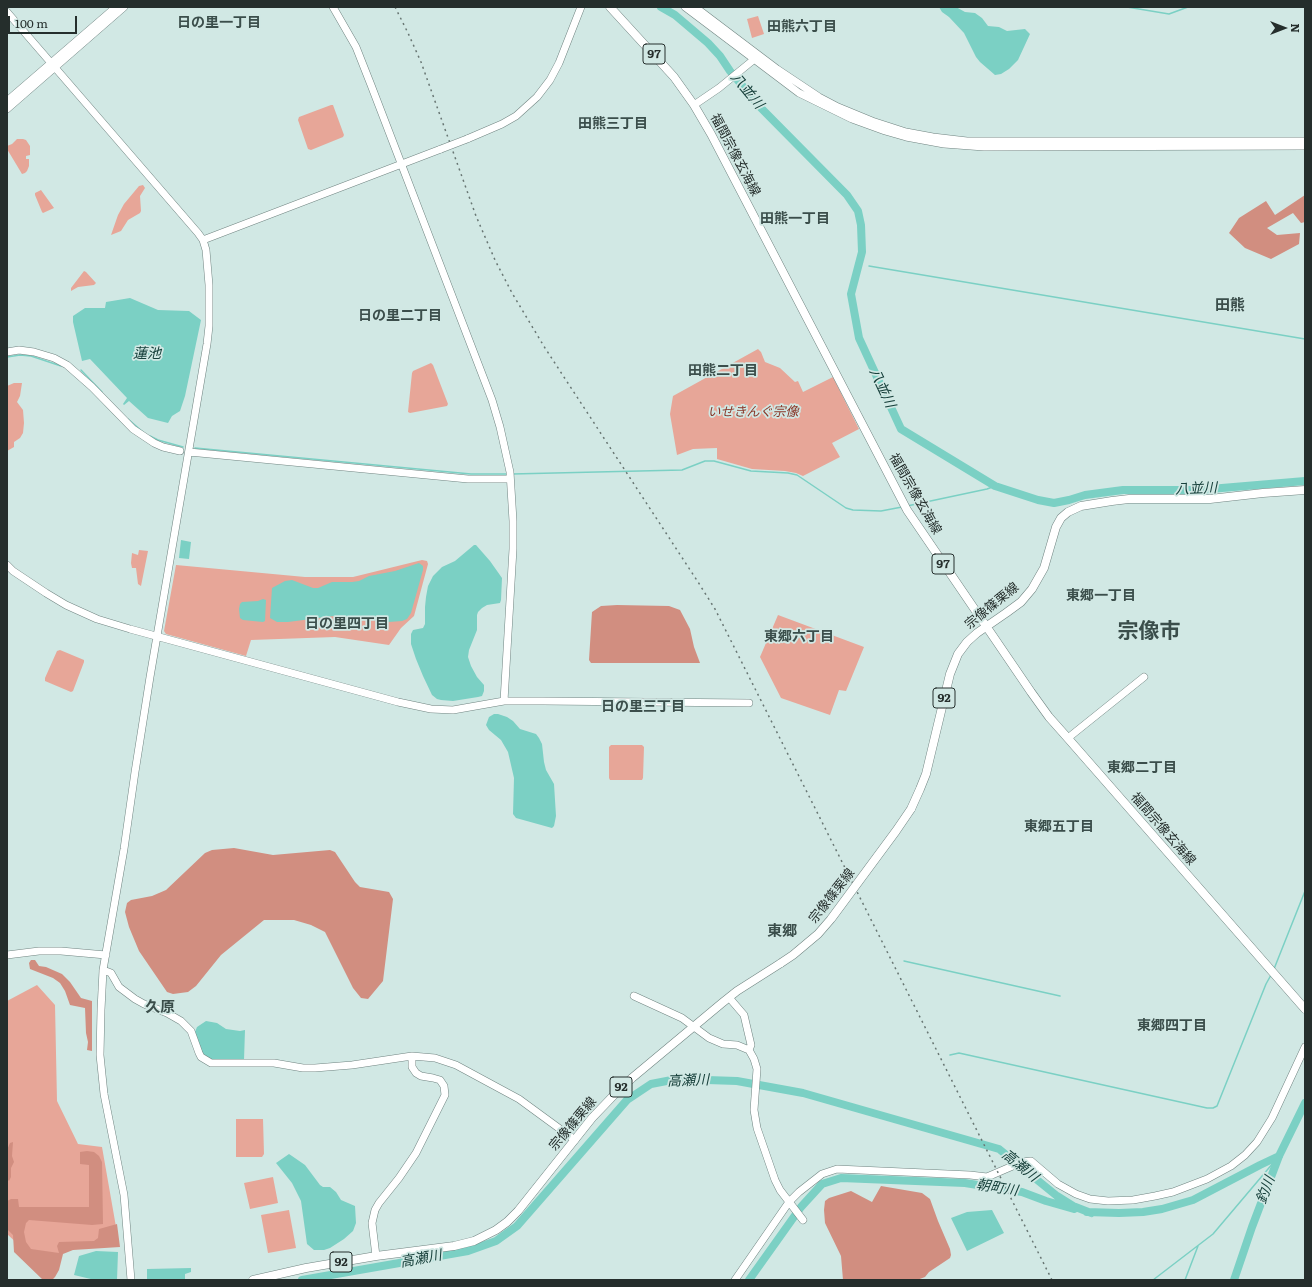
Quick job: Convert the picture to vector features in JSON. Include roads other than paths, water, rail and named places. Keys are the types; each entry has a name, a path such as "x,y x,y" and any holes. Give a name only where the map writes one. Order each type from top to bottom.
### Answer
{"main road":[{"name":"福間宗像玄海線","path":"610,7 674,78 694,105 711,134 907,510 1031,692 1049,717 1305,1009"},
{"name":"宗像篠栗線","path":"254,1280 376,1256 464,1244 496,1230 518,1211 614,1094 737,991 793,955 818,934 911,809 926,774 948,684 958,654 967,642 986,626 1021,602 1032,589 1044,568 1058,522 1068,512 1076,507 1129,499 1210,499 1305,490"}],"street":[{"path":"7,109 116,7"},
{"path":"7,101 124,7"},
{"path":"333,7 356,47 492,400 500,427 510,476 513,549 504,701"},
{"path":"203,240 467,139 502,124 516,116 537,97 550,80 581,7"},
{"path":"685,7 756,57 838,107 872,121 932,137 967,141 1046,142 1305,141"},
{"path":"695,7 799,92 852,119 906,137 944,144 984,147 1305,146"},
{"path":"7,12 175,204 203,240 206,250 209,285 209,326 207,344 157,637 136,764 124,849 103,970 100,1055 104,1094 124,1195 131,1280"},
{"path":"694,105 719,88 756,57"},
{"path":"7,352 19,350 34,352 54,358 67,365 92,387 132,429 154,443 180,451"},
{"path":"189,452 468,479 510,476"},
{"path":"7,565 41,590 66,605 97,618 157,637 398,702 431,709 453,710 504,701 749,703"},
{"path":"1068,738 1144,677"},
{"path":"7,955 39,951 61,951 106,955"},
{"path":"103,970 112,973 119,987 135,999 181,1020 191,1031 201,1056 211,1063 274,1063 303,1068 315,1068 352,1065 412,1056 435,1058 456,1065 519,1099 575,1140"},
{"path":"634,996 682,1018 709,1038 723,1044 737,1045 749,1050 754,1059 756,1075 754,1110 757,1128 775,1180 780,1190 803,1220"},
{"path":"732,1001 744,1015 751,1045 749,1050"},
{"path":"735,1280 799,1192 822,1174 837,1169 970,1175 982,1177 990,1176 1022,1162 1031,1161 1058,1184 1076,1194 1090,1199 1108,1201 1133,1200 1173,1192 1207,1179 1231,1166 1245,1155 1257,1142 1272,1118 1305,1047"},
{"path":"376,1256 372,1223 375,1210 416,1153 445,1095 444,1086 440,1080 421,1076 416,1073 412,1067 412,1056"}],"water":[{"path":"939,7 956,7 965,12 975,13 982,18 988,26 999,27 1007,31 1025,29 1030,34 1018,60 1009,69 1001,74 995,75 980,62 964,33 949,17 942,12"},
{"name":"蓮池","path":"130,298 158,310 189,311 201,320 185,396 180,411 172,416 168,423 148,418 129,401 124,405 123,404 127,398 90,359 82,361 73,316 85,308 105,308 106,302"},
{"path":"181,540 191,542 189,559 179,558"},
{"path":"474,545 476,545 490,561 502,578 500,603 487,605 478,612 477,630 469,650 468,657 471,666 477,677 484,685 484,691 482,696 478,697 453,701 441,700 432,695 423,676 411,644 411,634 413,630 423,628 425,624 426,597 428,586 433,576 442,567 455,561"},
{"path":"419,563 423,566 423,570 411,613 407,619 402,621 389,622 334,616 277,622 270,618 272,588 285,581 292,580 313,588 318,588 332,582 359,581 369,576 395,571"},
{"path":"263,599 266,600 265,621 243,620 240,618 239,609 242,602 258,601"},
{"path":"494,714 507,717 520,729 536,734 539,738 542,744 546,770 554,784 556,816 554,826 552,828 516,818 513,814 514,778 508,752 501,740 489,730 486,725 489,717"},
{"path":"206,1021 217,1023 226,1029 240,1031 245,1030 244,1060 215,1061 204,1056 195,1032 197,1027"},
{"path":"289,1154 305,1165 320,1185 323,1187 330,1187 336,1192 341,1200 355,1206 356,1223 353,1231 330,1248 324,1250 314,1250 307,1244 301,1201 292,1183 276,1163"},
{"path":"992,1210 1004,1233 967,1251 951,1218 967,1212"},
{"path":"96,1251 118,1252 117,1280 95,1280 74,1275 79,1256"},
{"path":"191,1268 191,1272 185,1274 185,1279 182,1280 147,1280 147,1269"}],"waterway":[{"name":"八並川","path":"661,7 675,15 708,43 761,108 847,195 858,211 861,225 862,252 851,294 859,338 901,429 995,486 1038,500 1054,503 1085,495 1123,490 1198,490 1305,481"},
{"path":"1127,7 1169,14 1188,7"},
{"path":"869,266 1305,339"},
{"path":"7,357 20,355 31,356 61,366"},
{"path":"81,370 102,392"},
{"path":"128,419 143,432"},
{"path":"150,436 158,440 183,447"},
{"path":"195,448 471,474 508,474"},
{"path":"512,474 682,470 705,461 714,461 751,471 788,473 797,475 846,508 853,510 881,511 902,507"},
{"path":"907,506 995,486"},
{"path":"1274,969 1305,891"},
{"path":"904,961 1060,996"},
{"path":"950,1055 959,1053 1207,1108 1213,1108 1217,1106 1271,975"},
{"name":"高瀬川","path":"302,1280 468,1251 496,1241 517,1226 627,1100 651,1084 677,1079 737,1081 803,1093 999,1149 1057,1196 1073,1206 1091,1213"},
{"name":"釣川","path":"1234,1280 1279,1156 1305,1103"},
{"path":"1153,1280 1213,1234 1279,1156"},
{"name":"朝町川","path":"1087,1212 1143,1212 1162,1209 1193,1200 1279,1156"},
{"name":"朝町川","path":"749,1280 801,1207 822,1184 841,1178 965,1183 1022,1192 1074,1209"},
{"path":"1185,1280 1198,1246"}],"railway":[{"path":"395,7 421,62 476,216 495,260 512,293 545,348 715,609 1052,1280"}],"district":[{"name":"日の里一丁目","path":"219,23"},
{"name":"田熊六丁目","path":"802,27"},
{"name":"田熊三丁目","path":"613,124"},
{"name":"田熊一丁目","path":"795,219"},
{"name":"田熊","path":"1230,306"},
{"name":"日の里二丁目","path":"400,316"},
{"name":"田熊二丁目","path":"723,371"},
{"name":"東郷一丁目","path":"1101,596"},
{"name":"日の里四丁目","path":"347,624"},
{"name":"宗像市","path":"1149,632"},
{"name":"東郷六丁目","path":"799,637"},
{"name":"日の里三丁目","path":"643,707"},
{"name":"東郷二丁目","path":"1142,768"},
{"name":"東郷五丁目","path":"1059,827"},
{"name":"東郷","path":"782,932"},
{"name":"久原","path":"160,1008"},
{"name":"東郷四丁目","path":"1172,1026"}],"park label":[{"name":"いせきんぐ宗像","path":"753,412"}]}
